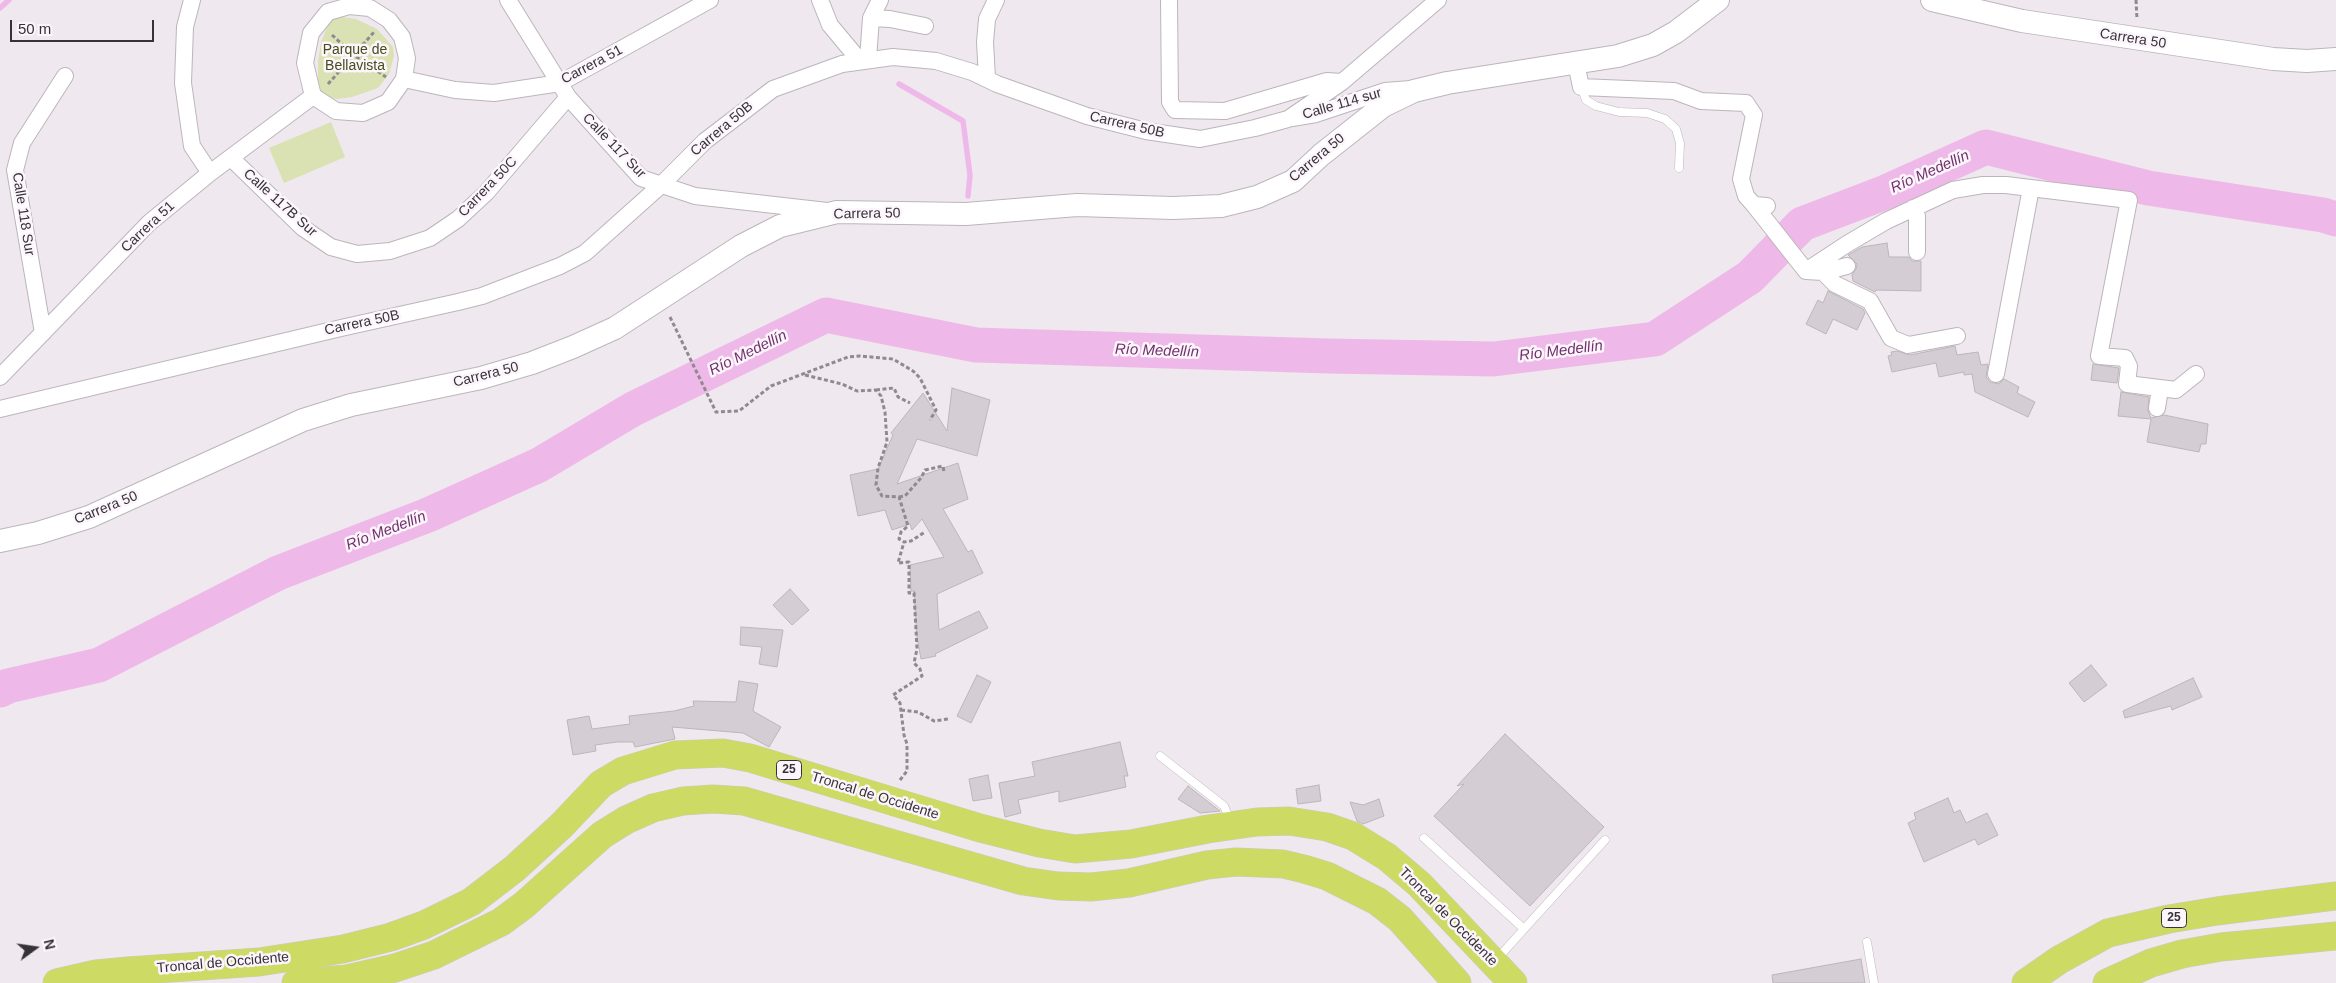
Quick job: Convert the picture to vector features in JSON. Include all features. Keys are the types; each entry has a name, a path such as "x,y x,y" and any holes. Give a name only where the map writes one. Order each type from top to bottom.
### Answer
{"highway":[{"name":"Troncal de Occidente","path":"57,983 96,974 259,962 343,949 416,928 464,906 492,886 562,826 601,784 623,771 675,755 723,753 750,758 1022,839 1075,849 1131,844 1233,825 1289,821 1327,827 1353,836 1387,857 1419,884 1514,983"},
{"name":"Troncal de Occidente","path":"296,983 347,979 434,955 472,938 501,922 524,905 602,835 626,820 653,808 683,801 713,798 744,801 1023,881 1058,886 1091,887 1129,883 1207,865 1236,862 1283,864 1304,869 1327,876 1377,901 1400,918 1457,983"},
{"name":"25","path":"2026,983 2059,960 2108,933 2198,914 2336,896"},
{"path":"2108,983 2151,963 2182,954 2221,947 2336,936"}],"main road":[{"name":"Carrera 50","path":"0,541 38,533 89,517 303,420 351,405 481,378 532,363 573,347 614,328 741,246 780,226 837,212 966,214 1077,205 1173,208 1221,206 1257,197 1293,181 1321,155 1383,106 1414,91 1504,73 1618,56 1653,46 1676,32 1718,0"},
{"name":"Carrera 50","path":"1934,0 2022,21 2273,59 2307,61 2336,59"}],"street":[{"path":"192,0 185,27 183,83 192,146 210,173"},
{"name":"Calle 117 Sur","path":"508,0 564,90 641,178 660,186 695,196 837,212"},
{"name":"Carrera 51","path":"396,79 455,90 494,93 564,90 710,0"},
{"path":"820,0 830,25 864,60"},
{"path":"864,60 870,18 880,0"},
{"path":"987,78 985,42 987,19 996,0"},
{"path":"1169,0 1170,102 1175,110 1225,111 1327,81 1342,82"},
{"name":"Carrera 50B","path":"0,409 482,296 560,266 585,253 660,186 705,141 773,89 821,71 864,60 893,56 936,61 1087,116 1146,131 1191,139 1255,128 1288,119 1342,82 1438,0"},
{"path":"326,6 370,8 389,20 402,37 407,58 396,79 388,102 363,113 336,111 317,93 305,63 311,32 326,6"},
{"path":"870,18 890,19 925,26"},
{"path":"1576,63 1581,87 1674,91 1701,101 1746,103 1754,115 1741,179 1746,196 1760,205 1773,227 1814,271 1835,284 1870,301 1891,338 1908,345 1957,336"},
{"name":"Calle 118 Sur","path":"42,333 15,170 22,142 65,76"},
{"name":"Calle 114 sur","path":"1288,119 1316,114 1385,91 1426,88"},
{"name":"Carrera 50C","path":"331,247 357,254 390,250 430,238 458,219 486,193 564,90"},
{"name":"Carrera 51","path":"0,378 149,223 210,173 317,93"},
{"name":"Calle 117B Sur","path":"231,158 303,228 331,247"},
{"path":"1814,271 1847,244 1913,208 1953,190 1976,186 2006,185 2129,200 2099,356 2125,358 2129,366 2126,384 2176,390 2196,374"},
{"path":"1996,374 2031,188"},
{"path":"1913,208 1917,216 1917,252"},
{"path":"1814,271 1847,266"},
{"path":"2157,408 2160,389"}],"lane":[{"path":"1581,87 1586,100 1596,106 1619,112 1647,113 1665,119 1676,129 1680,143 1679,168"},
{"path":"1160,756 1224,806 1233,825"},
{"path":"1424,838 1524,929"},
{"path":"1494,962 1605,840"},
{"path":"1867,942 1874,983"}],"path":[{"path":"317,93 355,56 378,27"},
{"path":"326,29 355,56 396,79"},
{"path":"670,319 716,412 739,411 770,386 848,357 893,359 913,371 920,378 936,410 930,420"},
{"path":"804,374 842,384 857,391 894,388 898,397 910,403"},
{"path":"876,390 881,396 885,412 887,442 880,461 876,485 882,496 905,496 921,478 925,470 943,466 944,472"},
{"path":"899,497 908,526 901,532 898,539 904,542 918,538 925,532"},
{"path":"876,796 878,791 901,780 907,771 907,744 900,703 893,695 922,676 920,669 914,663 917,649 914,593 908,593 909,562 898,562 904,542"},
{"path":"901,710 918,712 934,721 948,719"}],"green space":[{"name":"Parque de Bellavista","path":"342,17 356,19 377,29 393,47 394,56 389,74 378,88 352,97 337,99 326,97 321,91 318,81 318,62 321,42 329,23 334,19"},
{"path":"331,122 345,157 284,183 269,148"}],"building":[{"path":"1887,243 1889,257 1909,257 1912,261 1921,261 1921,291 1876,290 1875,292 1853,281 1852,275 1857,264 1848,255 1862,247"},
{"path":"1828,291 1863,309 1865,313 1857,330 1833,319 1826,334 1806,324 1818,300 1823,303"},
{"path":"1955,346 1957,355 1978,352 1981,365 1988,364 1986,377 1990,382 1999,384 2004,379 2019,387 2017,393 2035,402 2028,417 1975,392 1972,374 1964,375 1964,372 1939,377 1936,363 1892,372 1888,356 1892,355 1891,352 1897,351 1910,355"},
{"path":"2093,364 2119,368 2117,383 2091,380"},
{"path":"952,388 990,400 977,456 917,439 897,484 958,463 968,499 943,509 968,552 972,550 983,573 937,594 939,630 979,611 988,628 935,654 936,656 921,659 917,637 914,591 911,591 910,565 944,557 922,519 912,530 910,524 892,530 885,510 858,516 850,475 878,469 893,435 891,433 923,393 947,431"},
{"path":"2121,392 2149,397 2148,411 2151,418 2164,415 2208,424 2206,444 2201,444 2199,452 2147,442 2151,419 2118,416"},
{"path":"790,589 809,610 792,625 773,605"},
{"path":"741,627 783,630 777,667 759,664 762,647 740,645"},
{"path":"2091,665 2107,685 2084,702 2069,683"},
{"path":"977,675 991,682 971,723 957,716"},
{"path":"2193,678 2202,697 2172,710 2171,706 2125,718 2123,711"},
{"path":"739,681 758,684 753,711 781,727 769,747 743,733 672,727 675,739 635,747 633,742 595,745 596,751 573,755 567,720 589,716 592,729 630,724 629,716 674,711 694,706 693,701 736,702"},
{"path":"1505,734 1604,827 1530,906 1434,816 1464,784 1457,786"},
{"path":"1120,742 1128,776 1124,776 1126,787 1059,802 1059,791 1018,800 1021,813 1005,817 999,783 1035,776 1032,762"},
{"path":"988,775 992,798 973,801 969,779"},
{"path":"1319,785 1321,801 1298,804 1296,789"},
{"path":"1188,786 1220,811 1200,813 1178,799"},
{"path":"1948,798 1954,813 1960,810 1966,823 1987,813 1998,835 1978,845 1975,839 1924,862 1908,823 1916,819 1914,813"},
{"path":"1379,799 1384,816 1363,824 1357,821 1350,802 1363,805"},
{"path":"1861,959 1865,983 1773,983 1772,975"}],"waterway":[{"path":"0,8 9,0"},
{"path":"899,84 963,121 970,175 968,196"},
{"name":"Río Medellín","path":"0,690 8,686 99,665 278,573 428,515 539,465 633,409 826,315 976,345 1328,356 1494,359 1655,339 1750,277 1802,224 1886,192 1986,147 2148,188 2323,215 2336,219"}]}
